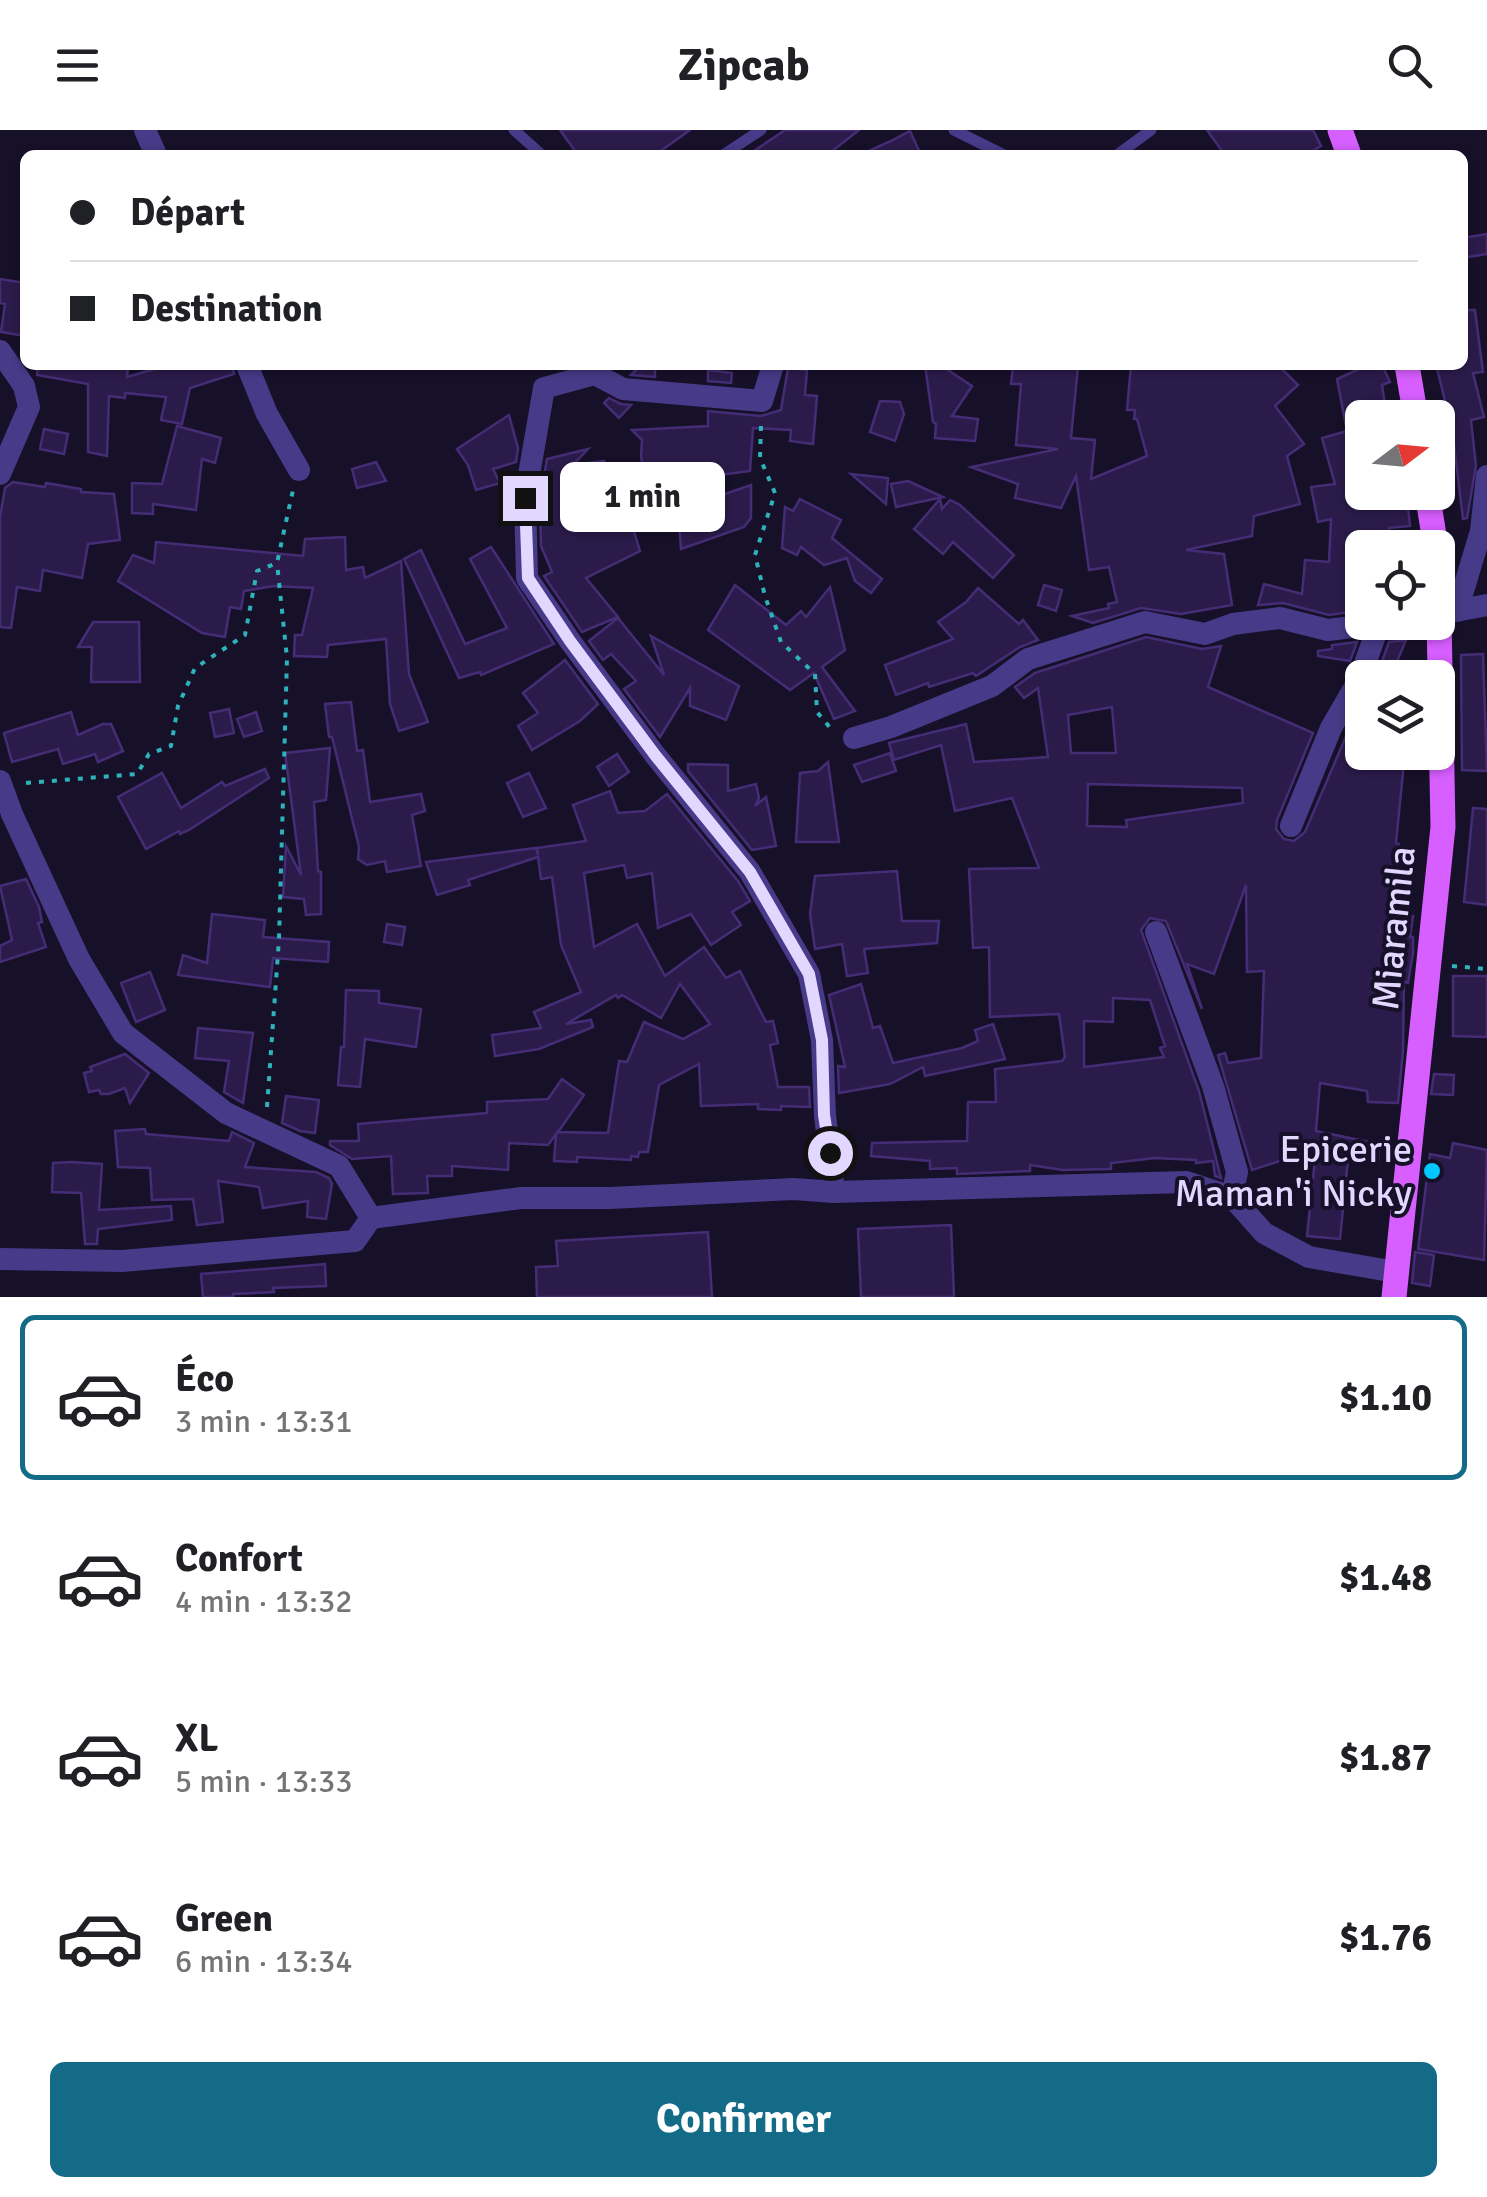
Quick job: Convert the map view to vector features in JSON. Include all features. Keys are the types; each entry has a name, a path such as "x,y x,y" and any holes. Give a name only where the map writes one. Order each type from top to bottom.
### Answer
{"main road":[{"path":"1408,370 1413,400"},
{"name":"Miaramila","path":"1395,1285 1442,827 1444,640"}],"street":[{"path":"0,351 24,386 29,406 0,474"},
{"path":"249,370 267,414 299,470"},
{"path":"771,370 762,401 623,390 595,374 544,388 525,498 528,578 655,755 750,872 809,974 822,1040 824,1115 834,1192"},
{"path":"1455,590 1481,531 1487,476"},
{"path":"1455,612 1487,604"},
{"path":"854,738 992,686 1028,658 1145,622 1205,634 1233,624 1280,618 1328,630 1345,628"},
{"path":"1292,826 1330,728 1360,678 1373,640"},
{"path":"1,783 78,958 123,1033 226,1112 338,1166 371,1218"},
{"path":"1156,932 1213,1086 1237,1172 1232,1198"},
{"path":"0,1259 122,1262 355,1241 371,1218 521,1198 1186,1182 1232,1198 1264,1232 1309,1257 1395,1285"}],"lane":[{"path":"514,130 536,150"},
{"path":"730,150 762,130"},
{"path":"954,130 994,150"},
{"path":"1124,150 1151,130"}],"path":[{"path":"762,401 760,458 775,493 755,555 765,596 781,642 815,674 817,712 828,729 854,738"},
{"path":"266,1132 279,939 287,658 276,563 299,470"},
{"path":"1,783 137,774 149,754 171,746 178,706 196,668 245,635 257,571 276,563"},
{"path":"1427,964 1487,969"}],"building":[{"path":"560,130 690,130 662,150 574,150"},
{"path":"785,130 859,130 833,150 755,150"},
{"path":"1207,130 1313,130 1321,146 1314,150 1221,150"},
{"path":"910,131 919,150 871,150"},
{"path":"1487,234 1487,254 1468,257 1468,237"},
{"path":"0,279 20,282 20,335 1,332 5,304 0,303"},
{"path":"1468,310 1475,310 1483,372 1473,373 1484,417 1471,420 1476,466 1467,518 1463,519 1455,453 1455,400 1445,400 1437,370 1468,370"},
{"path":"38,370 128,370 127,377 151,370 233,370 234,374 190,388 182,424 161,420 166,397 125,393 125,398 109,396 107,456 88,452 88,384 37,375"},
{"path":"636,370 655,370 655,377 631,375"},
{"path":"708,370 732,373 731,383 708,381"},
{"path":"788,370 807,370 805,395 817,396 813,444 790,441 791,430 753,428 750,471 645,485 642,440 632,430 708,426 708,411 761,416 781,410"},
{"path":"926,370 948,370 972,386 952,416 978,419 975,441 935,438"},
{"path":"1012,370 1078,370 1071,438 1095,440 1091,479 1147,456 1134,419 1135,410 1127,410 1131,370 1283,370 1298,385 1275,406 1304,444 1287,456 1300,504 1254,516 1252,536 1186,550 1224,554 1232,605 1181,614 1141,608 1093,623 1072,616 1109,608 1108,604 1117,602 1109,567 1089,570 1076,476 1061,508 1015,498 1018,484 971,467 1058,449 1016,445 1021,384 1011,384"},
{"path":"1357,370 1384,370 1390,382 1382,385 1384,400 1345,400 1345,421 1337,379"},
{"path":"609,398 631,405 619,418 604,403"},
{"path":"880,401 900,402 904,414 895,441 870,432"},
{"path":"509,415 518,448 516,462 493,469 500,483 476,490 468,465 457,449"},
{"path":"177,426 221,438 215,463 202,459 196,510 153,504 153,514 132,513 132,483 162,484"},
{"path":"44,429 68,434 64,454 40,449"},
{"path":"1345,432 1345,510 1408,510 1410,526 1345,530 1345,613 1329,615 1283,603 1258,605 1264,584 1302,594 1305,560 1329,562 1331,519 1318,522 1311,487 1335,484 1322,438"},
{"path":"588,449 573,465 604,461 620,529 632,525 640,551 586,578 618,617 582,632 544,576 552,572 541,546 540,499 547,459"},
{"path":"376,462 386,481 357,488 352,469"},
{"path":"851,474 888,478 886,504"},
{"path":"908,481 943,497 896,507 891,484"},
{"path":"13,482 114,494 120,540 88,544 82,578 43,570 40,591 17,587 11,628 0,627 0,517 5,488"},
{"path":"751,485 751,518 744,527 681,549 678,510"},
{"path":"800,499 841,520 832,538 882,579 871,593 855,581 847,558 824,565 801,547 797,555 782,548 785,507 793,511"},
{"path":"940,499 942,509 950,500 960,505 1014,555 993,578 953,542 943,554 914,529"},
{"path":"345,537 346,570 363,567 365,578 401,561 409,674 428,722 399,731 390,704 386,639 328,645 327,657 294,656 295,635 302,635 313,588 274,586 244,591 241,609 230,607 225,637 202,633 118,581 133,555 154,563 156,542 303,556 305,539"},
{"path":"491,547 554,644 481,675 480,672 459,678 404,559 421,550 465,644 507,628 470,559"},
{"path":"735,585 786,625 801,611 806,617 830,587 845,650 822,667 855,711 834,719 814,673 790,690 708,630"},
{"path":"1044,585 1062,590 1056,611 1038,605"},
{"path":"978,588 1019,624 1023,620 1038,640 976,676 973,673 929,687 928,683 896,695 885,665 953,639 938,622"},
{"path":"618,618 664,675 651,636 739,686 726,720 690,706 690,688 660,737 624,689 636,681 611,654 603,660 589,641"},
{"path":"93,622 139,622 140,682 91,682 92,647 78,647"},
{"path":"1146,637 1202,649 1221,646 1208,687 1313,733 1277,820 1276,829 1284,839 1294,841 1305,832 1345,739 1345,770 1403,770 1396,843 1399,844 1390,891 1408,895 1403,915 1413,916 1413,953 1408,983 1404,982 1398,1103 1368,1102 1367,1091 1320,1083 1316,1131 1379,1144 1378,1162 1348,1160 1340,1239 1307,1236 1316,1150 1303,1154 1303,1149 1298,1155 1252,1170 1218,1055 1225,1053 1228,1063 1261,1058 1264,971 1247,972 1246,885 1214,974 1187,964 1202,1009 1166,921 1150,918 1141,930 1199,1091 1221,1178 1215,1176 1213,1161 1155,1158 1111,1163 1111,1169 1063,1170 1030,1165 1030,1171 957,1174 957,1168 930,1169 930,1161 871,1156 872,1143 967,1141 968,1102 996,1102 995,1069 1062,1061 1065,1057 1059,1014 990,1017 989,947 973,948 969,869 1039,868 1012,798 955,811 941,745 894,760 889,743 966,724 974,762 1048,757 1038,688 1024,698 1015,687 1035,673","holes":["1112,707 1116,753 1071,753 1068,715","1088,784 1242,788 1243,803 1126,820 1127,827 1087,826","1113,998 1150,1000 1165,1046 1160,1048 1164,1057 1084,1067 1084,1021 1113,1022"]},
{"path":"1406,640 1398,660 1382,660 1389,642"},
{"path":"1357,642 1350,660 1318,656 1318,651 1332,649 1332,645"},
{"path":"1483,654 1487,771 1462,770 1461,655"},
{"path":"565,660 598,704 580,721 532,750 518,726 538,713 523,693"},
{"path":"351,702 357,751 363,750 370,802 421,794 425,811 412,815 421,866 387,872 385,861 367,865 358,859 359,847 329,737 325,704"},
{"path":"229,709 234,733 215,737 210,713"},
{"path":"71,712 78,735 111,724 123,751 98,762 95,754 63,764 58,749 12,762 4,733"},
{"path":"256,712 262,731 244,737 237,719"},
{"path":"330,748 326,800 314,802 321,914 306,915 304,899 283,897 286,846 301,875 285,753"},
{"path":"890,753 896,771 862,782 854,765"},
{"path":"617,754 629,772 609,786 597,767"},
{"path":"828,762 839,842 796,842 800,773 818,771"},
{"path":"688,764 728,765 728,791 756,784 759,798 755,806 766,797 776,846 752,850 688,771"},
{"path":"265,769 269,778 189,830 180,834 179,831 146,849 118,797 162,773 181,808 222,782 225,786"},
{"path":"529,773 546,808 523,817 507,783"},
{"path":"610,791 618,813 645,811 667,794 750,901 732,912 741,925 711,945 691,914 658,928 652,873 627,878 624,865 584,873 594,947 637,924 665,976 704,947 726,978 740,971 766,1022 773,1021 778,1043 770,1045 778,1087 809,1087 810,1107 781,1106 781,1110 758,1109 758,1104 701,1106 699,1064 659,1085 648,1152 639,1152 631,1160 577,1157 577,1162 554,1161 556,1134 548,1145 509,1143 508,1170 452,1166 452,1176 427,1176 428,1193 393,1194 391,1156 352,1159 330,1145 330,1141 359,1141 358,1124 487,1113 487,1102 548,1099 562,1079 584,1095 558,1132 608,1133 619,1061 627,1062 644,1022 683,1039 710,1024 680,984 661,1018 616,995 566,1024 591,1020 593,1027 539,1049 495,1056 492,1035 541,1028 534,1012 581,992 561,945 552,877 541,879 538,857 468,880 470,885 437,895 426,862 536,848 538,855 537,848 586,841 573,805"},
{"path":"1473,808 1487,809 1487,905 1464,902"},
{"path":"897,871 902,921 939,921 937,943 864,949 868,973 847,976 842,944 815,949 810,914 815,876"},
{"path":"26,879 39,907 42,922 38,923 46,947 0,962 0,946 12,940 0,886"},
{"path":"212,914 265,920 263,937 329,942 328,962 273,958 270,987 178,975 183,955 207,963"},
{"path":"387,924 405,927 402,945 384,942"},
{"path":"150,972 165,1010 136,1022 121,983"},
{"path":"1453,976 1487,976 1487,1037 1453,1036"},
{"path":"861,984 873,1028 880,1026 893,1063 962,1048 978,1041 975,1030 993,1024 1005,1059 925,1076 923,1067 890,1084 839,1093 838,1066 845,1067 829,995"},
{"path":"346,990 379,991 379,1003 421,1009 416,1047 365,1039 360,1087 338,1085"},
{"path":"198,1028 253,1033 243,1103 224,1092 229,1061 195,1058"},
{"path":"125,1054 149,1073 130,1103 125,1088 109,1094 89,1092 84,1073"},
{"path":"1434,1074 1454,1075 1453,1095 1431,1094"},
{"path":"286,1096 319,1100 315,1133 282,1123"},
{"path":"145,1129 146,1134 229,1141 232,1132 254,1143 245,1167 316,1172 329,1178 332,1184 326,1219 307,1217 308,1201 263,1208 259,1187 218,1181 223,1222 197,1225 193,1199 152,1200 150,1168 118,1167 115,1131"},
{"path":"1453,1143 1487,1150 1484,1260 1418,1249 1430,1154 1450,1158"},
{"path":"53,1163 102,1164 99,1210 171,1206 172,1220 98,1229 97,1244 85,1244 81,1193 52,1192"},
{"path":"951,1225 954,1297 861,1297 858,1229"},
{"path":"708,1232 712,1297 537,1297 536,1267 558,1266 556,1241"},
{"path":"1415,1252 1434,1255 1430,1286 1412,1283"},
{"path":"325,1264 326,1286 203,1297 201,1274"}],"place":[{"name":"Epicerie Maman'i Nicky","path":"1432,1171"}],"route":[{"path":"525,498 528,578 655,755 750,872 809,974 822,1040 824,1115 830,1153"}]}
